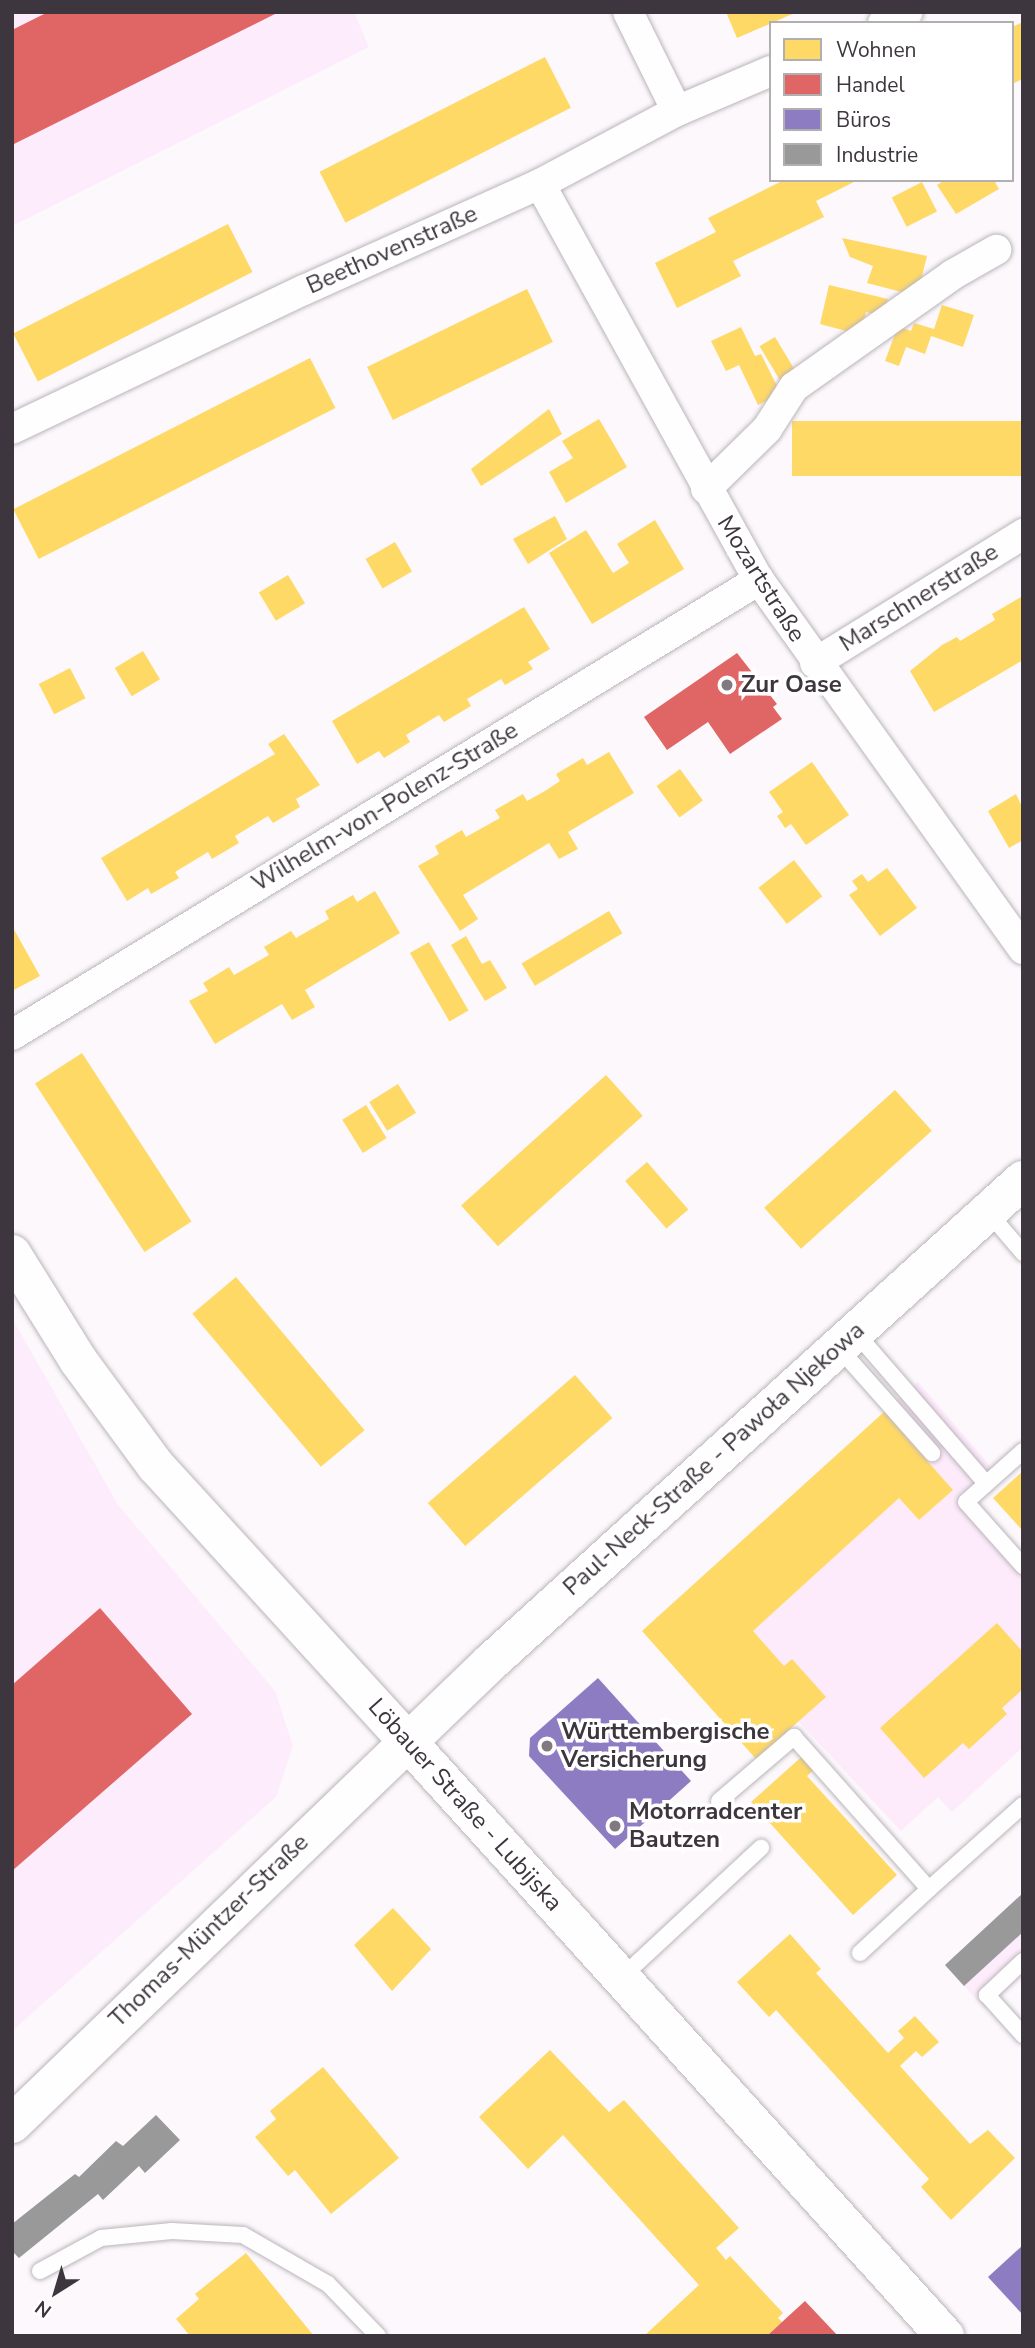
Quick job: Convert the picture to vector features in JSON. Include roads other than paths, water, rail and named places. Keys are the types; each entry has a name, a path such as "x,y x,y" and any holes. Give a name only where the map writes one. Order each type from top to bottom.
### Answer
{"main road":[{"name":"Paul-Neck-Straße - Pawoła Njekowa","path":"408,1742 550,1607 1023,1180"},
{"name":"Löbauer Straße - Lubijska","path":"12,1254 78,1360 156,1466 945,2336"},
{"name":"Thomas-Müntzer-Straße","path":"12,2124 408,1742"}],"street":[{"path":"628,12 677,111"},
{"path":"888,21 908,12"},
{"name":"Beethovenstraße","path":"12,429 304,290 540,184 677,111 769,72"},
{"name":"Mozartstraße","path":"540,184 706,489 759,580 815,663 1023,949"},
{"path":"706,489 767,429 794,387 952,275 996,250"},
{"name":"Marschnerstraße","path":"815,663 1023,534"},
{"name":"Wilhelm-von-Polenz-Straße","path":"12,1035 759,580"}],"lane":[{"path":"988,1212 1023,1252"},
{"path":"847,1340 933,1453"},
{"path":"847,1340 986,1483"},
{"path":"1023,1451 965,1502 1023,1566"},
{"path":"719,1801 794,1737 929,1889"},
{"path":"860,1953 1023,1805"},
{"path":"622,1977 761,1848"},
{"path":"1023,1961 987,1995 1023,2035"},
{"path":"40,2271 101,2238 172,2231 243,2235 328,2284 378,2336"}],"place":[{"name":"Zur Oase","path":"727,685"},
{"name":"Württembergische Versicherung","path":"547,1746"},
{"name":"Motorradcenter Bautzen","path":"615,1826"}]}
